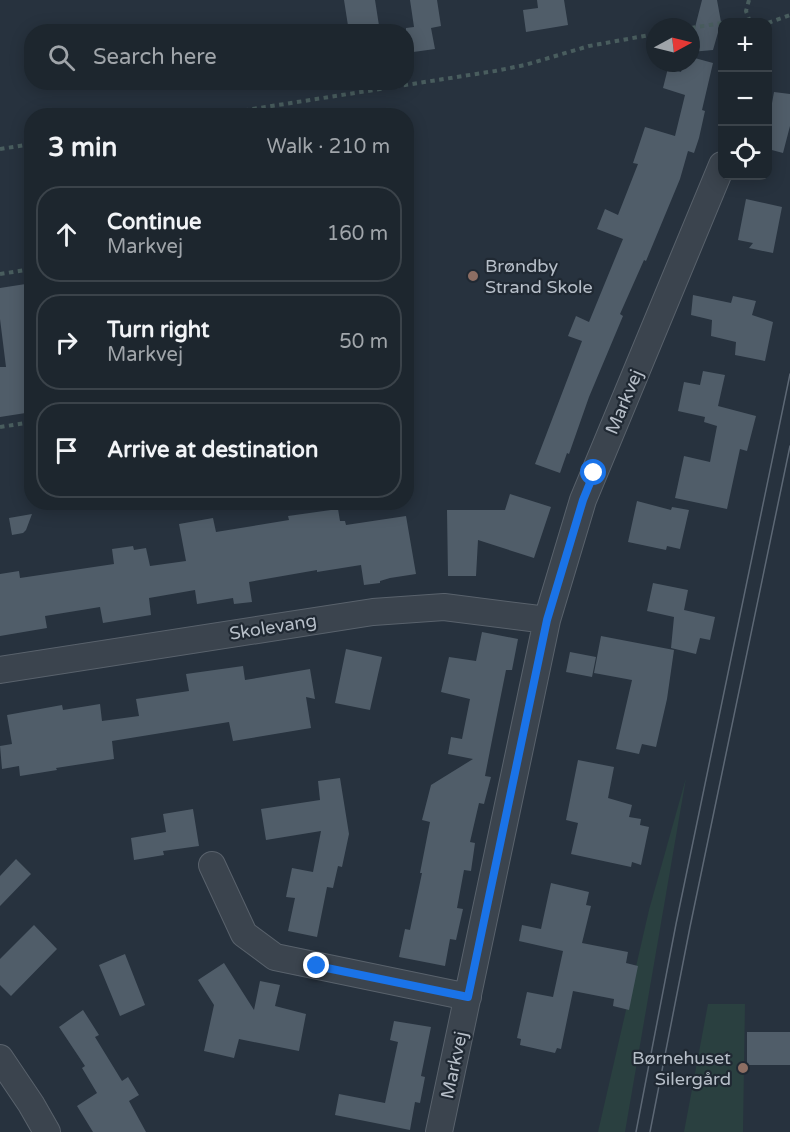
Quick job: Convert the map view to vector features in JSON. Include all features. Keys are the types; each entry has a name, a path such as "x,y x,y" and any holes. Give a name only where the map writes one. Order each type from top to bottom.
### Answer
{"street":[{"name":"Markvej","path":"440,1132 547,620 583,500 718,177"},
{"name":"Skolevang","path":"0,670 373,612 444,607 547,620"},
{"path":"212,865 244,934 275,957 468,997"},
{"path":"0,1058 47,1132"}],"path":[{"path":"749,0 746,11 750,18"},
{"path":"772,22 790,15"},
{"path":"700,27 718,24"},
{"path":"414,84 495,71 589,46 646,36"},
{"path":"259,108 374,90"},
{"path":"0,149 24,145"},
{"path":"0,274 24,270"},
{"path":"0,427 24,423"}],"green space":[{"path":"686,778 625,1132 598,1132 649,910"},
{"path":"708,1004 745,1004 743,1132 684,1132"}],"building":[{"path":"344,0 375,0 379,24 348,24"},
{"path":"410,0 437,0 441,26 431,28 435,49 414,52"},
{"path":"537,0 564,0 568,25 526,32 523,10 538,8"},
{"path":"702,0 717,0 720,18 718,18 718,32 713,50 700,51 700,18 697,18"},
{"path":"700,59 713,63 702,110 705,111 694,153 688,151 680,179 646,261 644,260 620,314 623,316 560,473 535,464 582,341 568,336 576,316 589,322 623,239 597,229 605,209 618,215 638,164 633,163 645,127 675,136 685,95 663,88 667,72 700,72"},
{"path":"774,92 790,94 790,126 783,153 772,150"},
{"path":"746,199 782,207 773,253 749,248 753,243 738,240"},
{"path":"24,284 24,413 0,417 0,367 6,367 0,319 0,288"},
{"path":"693,295 731,303 733,296 756,301 752,315 773,322 765,361 735,355 736,342 711,336 712,320 691,315"},
{"path":"703,371 725,375 718,406 756,416 747,451 740,449 727,509 675,498 684,456 710,462 717,426 704,422 705,417 678,411 684,382 700,385"},
{"path":"510,494 551,507 534,558 478,540 476,576 448,576 447,510 505,510"},
{"path":"637,501 671,510 672,507 689,510 680,549 667,546 666,550 628,542"},
{"path":"338,510 340,521 345,521 346,525 406,516 416,574 364,585 361,565 317,572 317,570 249,582 252,602 234,604 233,598 197,604 195,590 149,598 151,615 103,623 100,607 45,616 47,628 0,636 0,574 19,571 20,578 114,564 112,549 133,546 134,550 146,548 150,566 186,561 179,524 213,518 216,532 289,520 288,516"},
{"path":"32,514 26,530 23,533 12,535 9,518"},
{"path":"653,583 688,590 684,610 715,617 710,640 700,638 696,654 671,648 674,617 647,611"},
{"path":"482,632 518,639 512,670 506,670 493,735 485,776 491,777 484,804 479,803 470,842 475,843 471,871 464,870 457,908 463,909 456,940 450,939 445,966 399,957 405,929 410,930 422,873 420,873 430,822 422,820 431,785 473,759 448,754 451,737 462,739 470,699 441,692 449,657 476,661"},
{"path":"601,636 674,650 667,699 656,747 642,744 639,754 616,749 632,680 594,673"},
{"path":"346,649 382,657 370,710 335,703"},
{"path":"570,652 596,657 592,677 566,672"},
{"path":"243,666 245,680 310,669 315,699 306,697 311,728 233,741 229,722 112,741 114,759 20,776 19,766 2,769 0,746 12,744 7,715 62,705 63,710 100,704 102,721 139,716 136,699 189,691 186,674"},
{"path":"578,760 614,767 608,798 632,805 629,817 641,819 640,825 649,827 641,865 632,862 631,867 571,854 578,823 566,820"},
{"path":"340,778 349,834 342,867 338,866 333,888 327,887 317,937 288,931 295,898 286,897 292,868 313,872 321,831 266,840 261,809 320,800 318,781"},
{"path":"193,809 199,846 163,851 164,855 134,860 131,838 166,832 163,814"},
{"path":"16,859 31,874 0,906 0,876"},
{"path":"551,883 589,892 586,905 591,906 582,943 628,952 626,963 638,966 629,1010 613,1006 614,999 573,991 561,1049 557,1048 555,1053 520,1045 521,1039 517,1038 527,992 553,997 563,951 519,941 522,925 541,929"},
{"path":"34,925 57,949 11,996 0,985 0,959"},
{"path":"125,954 145,1005 120,1016 99,965"},
{"path":"224,963 254,1010 260,981 280,985 275,1006 306,1014 299,1051 239,1039 234,1058 204,1051 214,1005 198,980"},
{"path":"83,1010 99,1035 95,1037 122,1081 128,1077 139,1095 129,1101 146,1132 93,1132 77,1106 97,1093 82,1068 85,1066 59,1027"},
{"path":"394,1021 431,1027 421,1076 425,1077 420,1103 415,1102 410,1130 335,1115 339,1094 385,1103 398,1042 390,1040"},
{"path":"747,1032 790,1032 790,1065 747,1065"}],"tram line":[{"path":"636,1132 676,924 790,374"},
{"path":"650,1132 790,446"}],"place":[{"name":"Brøndby Strand Skole","path":"473,276"},
{"name":"Børnehuset Silergård","path":"743,1068"}],"route":[{"path":"317,966 468,997 547,620 583,500 594,473"}]}
